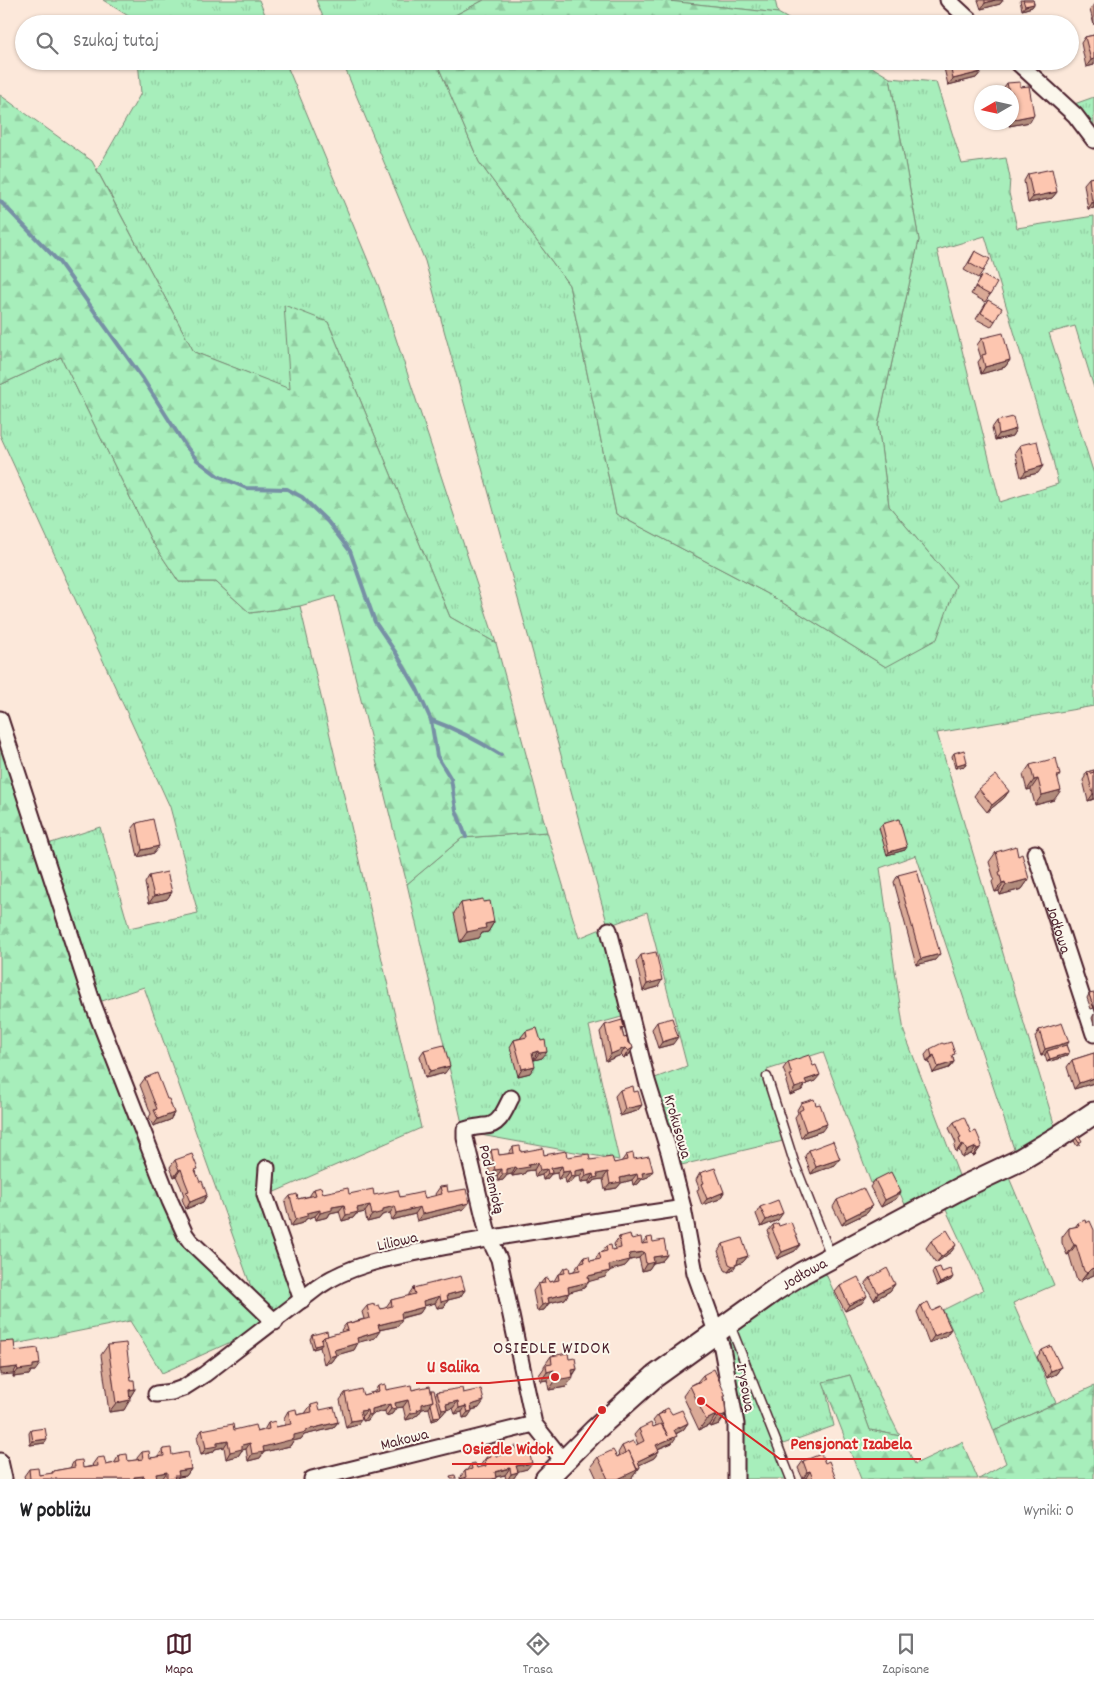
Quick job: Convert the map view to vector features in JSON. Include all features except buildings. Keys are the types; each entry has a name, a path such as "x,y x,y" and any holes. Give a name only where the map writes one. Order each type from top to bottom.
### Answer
{"street":[{"path":"948,0 964,15"},
{"path":"1026,70 1075,115 1094,140"},
{"path":"0,719 93,1004 170,1201 185,1234 190,1241 275,1322"},
{"name":"Jodłowa","path":"1035,853 1094,1034"},
{"name":"Krokusowa","path":"609,930 647,1081 669,1152 683,1208 695,1273 723,1327"},
{"name":"Pod Jemiołą","path":"489,1238 465,1138 465,1130 470,1127 495,1124 512,1098"},
{"name":"Jodłowa","path":"546,1479 595,1430 654,1377 802,1273 963,1187 1025,1157 1058,1138 1094,1113"},
{"path":"267,1168 265,1195 302,1300"},
{"name":"Liliowa","path":"156,1394 183,1388 206,1374 333,1276 357,1267 409,1254 489,1238 683,1208"},
{"path":"489,1238 499,1259 534,1424 564,1462"},
{"name":"Irysowa","path":"723,1327 736,1424 736,1479"},
{"name":"Makowa","path":"312,1479 534,1424"},
{"path":"0,1461 4,1479"}],"lane":[{"path":"767,1076 791,1155 832,1257"},
{"path":"723,1327 733,1330 791,1479"}],"green space":[{"path":"103,0 259,0 265,15 127,15"},
{"path":"316,0 484,0 455,15 322,15"},
{"path":"484,0 660,0 778,13 781,15 455,15"},
{"path":"660,0 775,0 778,13"},
{"path":"139,70 289,70 379,287 496,643 450,617 328,322 291,390 194,352 97,170 141,93"},
{"path":"346,70 440,70 479,162 569,285 616,514 770,595 886,667 956,585 889,506 878,425 919,240 890,78 936,82 962,164 1006,158 1010,178 1009,193 1017,228 1094,216 1094,388 1075,326 1049,333 1094,474 1094,706 937,733 1058,1137 1018,1161 916,855 880,868 904,1032 963,1186 1005,1168 1054,1285 1013,1303 1056,1403 994,1431 966,1359 943,1310 983,1290 941,1199 910,1216 892,1175 871,1183 823,1052 767,1070 783,1141 673,1167 647,1081 687,1066 647,912 608,926 425,261","holes":["985,236 1053,460 1058,484 1000,502 937,250"]},
{"path":"440,70 877,70 890,78 919,240 878,425 889,506 956,585 937,639 886,667 770,595 616,514 569,285 479,162"},
{"path":"0,95 92,161 194,352 290,389 284,305 328,322 450,617 496,643 547,832 462,838 407,884 335,596 300,606 250,613 216,582 179,582 151,540 61,357 0,385"},
{"path":"1094,97 1094,140 1066,107"},
{"path":"61,357 151,540 179,582 216,582 250,613 300,606 421,1128 270,1194 307,1296 275,1322 250,1284 144,987 93,1004 42,846 100,827 129,928 198,913 170,807 0,435 0,385"},
{"path":"0,719 75,950 185,1234 275,1322 162,1373 130,1321 0,1347"},
{"path":"547,832 579,938 608,926 629,1015 589,1026 619,1160 464,1132 407,884 462,838"},
{"path":"802,1273 826,1274 878,1392 900,1436 870,1430 850,1375 824,1382 834,1426 783,1444 794,1479 736,1479 717,1331"},
{"path":"850,1375 870,1430 900,1436 915,1464 962,1442 978,1479 861,1479 823,1382"},
{"path":"1094,1386 1094,1479 979,1479 1006,1463 994,1431"}],"waterway":[{"path":"0,201 59,262 143,379 185,445 197,460 218,476 246,488 287,489 302,497 328,522 350,551 375,622 417,689 431,720 437,756 451,779 456,810 466,837"},
{"path":"431,720 449,727 501,755"}],"place":[{"name":"U Salika","path":"555,1377"},
{"name":"Pensjonat Izabela","path":"701,1401"},
{"name":"Osiedle Widok","path":"602,1410"}],"district":[{"name":"OSIEDLE WIDOK","path":"552,1347"}]}
